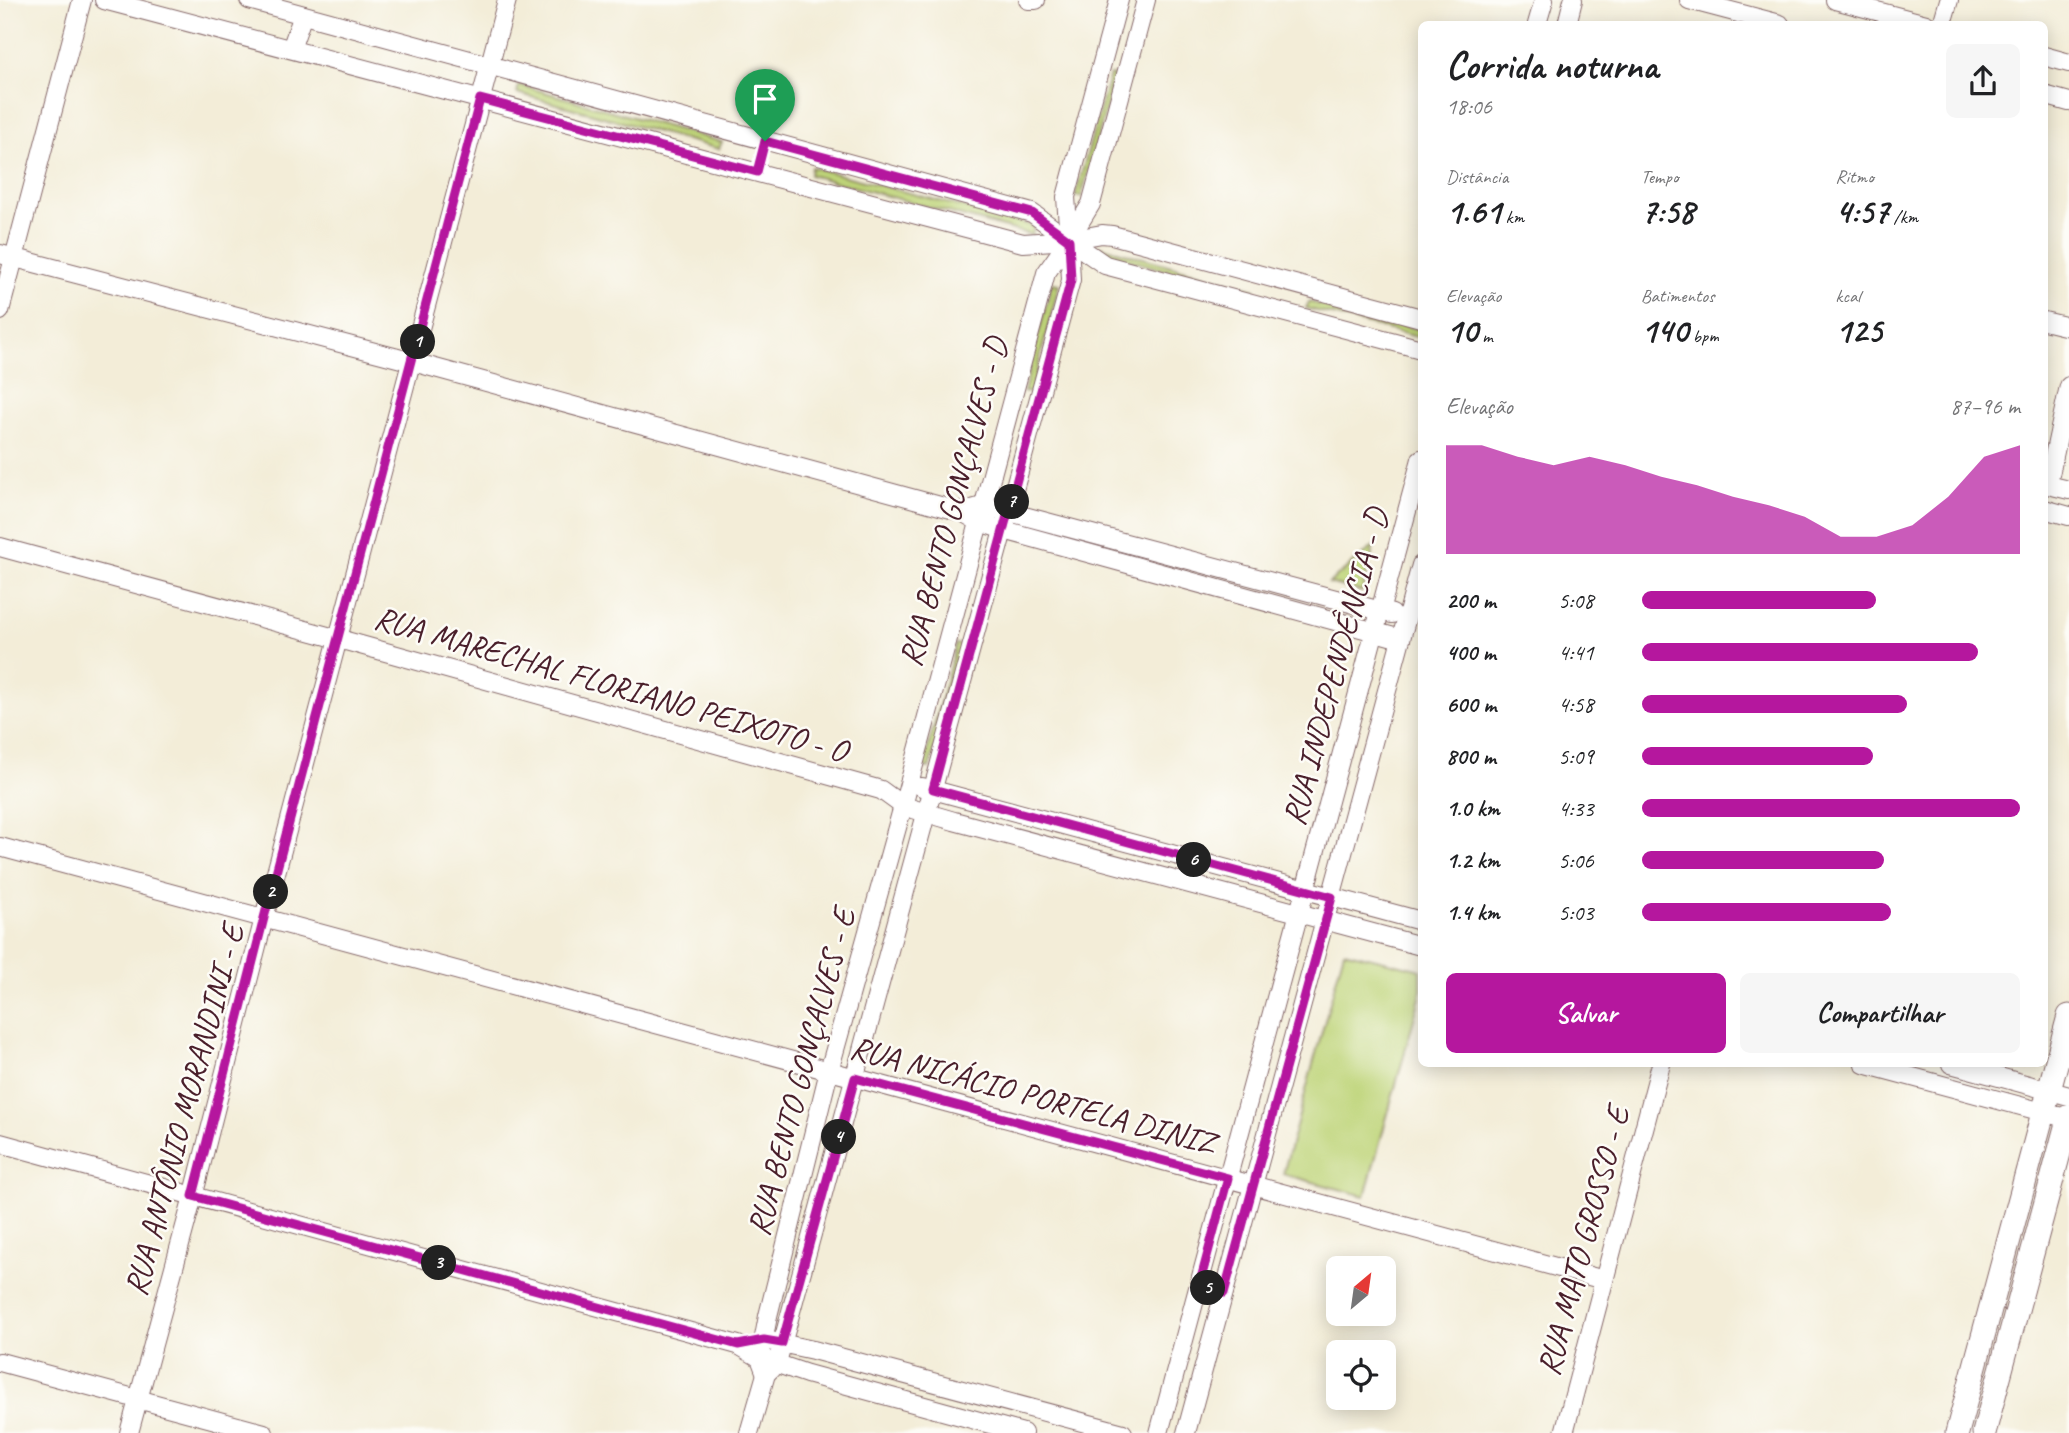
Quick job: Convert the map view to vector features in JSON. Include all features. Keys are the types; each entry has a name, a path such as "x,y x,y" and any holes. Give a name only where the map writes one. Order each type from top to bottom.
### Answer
{"main road":[{"path":"1957,1433 2054,1100 2069,1016"},
{"path":"1984,1433 2069,1118"}],"street":[{"path":"0,311 6,256 82,0"},
{"path":"104,0 1023,243 1112,235 1418,317"},
{"path":"249,0 1032,213 1105,265 1418,348"},
{"name":"RUA ANTÔNIO MORANDINI - E","path":"129,1433 507,0"},
{"path":"1028,0 1036,0"},
{"name":"RUA BENTO GONÇALVES - D","path":"933,789 1071,280 1066,197 1119,0"},
{"name":"RUA BENTO GONÇALVES - D","path":"908,785 1046,273 1091,204 1146,0"},
{"path":"1538,21 1544,0"},
{"path":"1568,21 1573,0"},
{"path":"1689,0 1730,5 1772,21"},
{"path":"1835,0 1915,21"},
{"path":"1943,21 1949,0"},
{"path":"292,48 303,15"},
{"path":"1108,43 1132,50"},
{"path":"2048,58 2069,63"},
{"path":"2048,96 2069,102"},
{"path":"757,172 765,141"},
{"path":"6,256 413,362 962,512 1009,512 1407,618"},
{"path":"1280,312 1288,282"},
{"path":"2048,322 2069,327"},
{"path":"2048,475 2069,386"},
{"path":"1012,398 1038,404"},
{"name":"RUA INDEPENDÊNCIA - D","path":"1159,1433 1418,474"},
{"path":"2048,485 2069,490"},
{"path":"2048,510 2069,516"},
{"path":"981,514 1004,530 1401,639"},
{"name":"RUA MARECHAL FLORIANO PEIXOTO - O","path":"0,547 881,790 903,806 926,813 1418,945"},
{"path":"1195,583 1199,562"},
{"name":"RUA INDEPENDÊNCIA - D","path":"1186,1433 1418,576"},
{"path":"952,619 978,627"},
{"path":"1351,723 1377,729"},
{"name":"RUA MARECHAL FLORIANO PEIXOTO - O","path":"881,790 908,785 933,789 1418,920"},
{"name":"RUA BENTO GONÇALVES - E","path":"768,1365 764,1340 829,1071 908,785"},
{"name":"RUA BENTO GONÇALVES - E","path":"749,1433 768,1365 782,1343 933,789"},
{"path":"1112,863 1119,840"},
{"name":"RUA NICÁCIO PORTELA DINIZ","path":"0,847 1604,1280"},
{"name":"RUA MATO GROSSO - E","path":"1563,1433 1660,1067"},
{"path":"1880,1067 2054,1100"},
{"path":"1960,1067 2054,1100 2069,1118"},
{"path":"0,1143 738,1345 768,1365 1023,1433"},
{"path":"1199,1286 1224,1293"},
{"path":"738,1345 764,1340 782,1343 1123,1433"},
{"path":"0,1362 264,1433"}],"green space":[{"path":"1110,75 1115,76 1081,197 1075,196"},
{"path":"519,85 722,142 719,149 517,93"},
{"path":"811,167 1034,226 1032,235 810,175"},
{"path":"1099,246 1255,289 1252,295 1098,251"},
{"path":"1052,283 1059,284 1031,393 1024,392"},
{"path":"1309,302 1418,329 1418,337 1306,308"},
{"path":"1374,546 1362,592 1329,583"},
{"path":"956,644 962,645 929,768 923,766"},
{"path":"1344,951 1418,969 1418,1005 1365,1196 1283,1174"}],"route":[{"path":"480,99 757,172 765,141 1032,213 1069,240 1071,280 933,789 1332,897 1224,1293 1199,1286 1228,1178 855,1078 782,1343 764,1340 738,1345 193,1196 480,99"}]}
